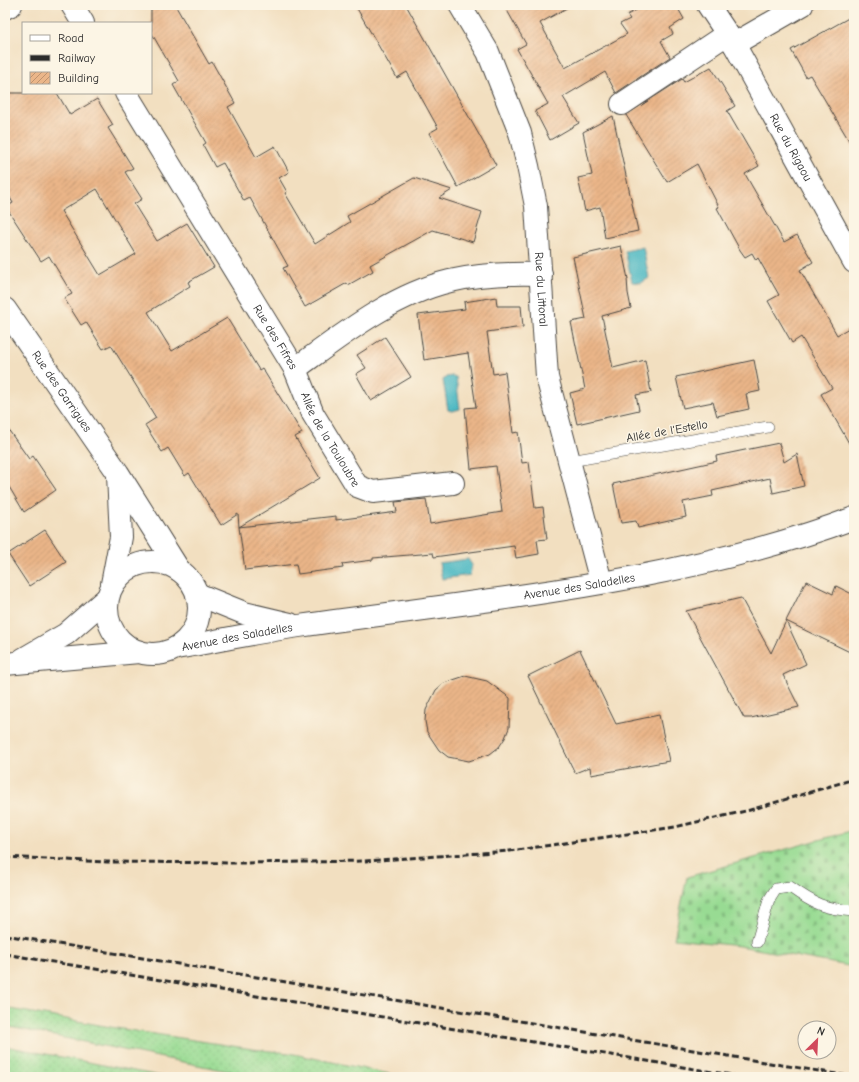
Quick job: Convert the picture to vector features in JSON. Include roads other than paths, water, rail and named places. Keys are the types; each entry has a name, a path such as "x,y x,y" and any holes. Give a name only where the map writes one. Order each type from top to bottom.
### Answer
{"street":[{"path":"5,8 11,5"},
{"path":"72,5 83,22"},
{"name":"Rue du Littoral","path":"460,5 488,52 520,133 535,192 542,274 547,377 601,582"},
{"name":"Rue du Rigaou","path":"708,5 730,39 854,262"},
{"path":"622,104 730,39 802,5"},
{"name":"Rue des Fifres","path":"127,94 295,369 351,329 405,297 450,281 502,273 542,274"},
{"name":"Rue des Garrigues","path":"5,309 118,473 179,570"},
{"name":"Allée de la Touloubre","path":"295,369 313,414 357,486 373,492 453,483"},
{"path":"11,664 66,634 110,591 122,572 136,564 150,561 165,563 179,570 190,580 197,594 199,610 196,625 188,638 176,648 162,654 146,654 132,649 119,640 110,627 106,613 110,591 121,537 118,473"},
{"name":"Avenue des Saladelles","path":"176,648 299,626 492,601 657,573 768,547 854,518"},
{"name":"Avenue des Saladelles","path":"197,594 244,613 299,626"},
{"path":"11,664 139,652"}],"lane":[{"name":"Allée de l'Estello","path":"570,461 768,427"},
{"path":"756,942 769,900 776,889 790,887 811,902 836,910 854,911"}],"water":[{"path":"643,247 649,278 641,283 632,282 625,251"},
{"path":"446,377 456,377 460,409 452,411 448,410 443,380"},
{"path":"468,559 472,565 470,575 442,579 439,563"}],"railway":[{"path":"5,857 107,862 243,863 365,861 510,851 675,827 750,810 854,779"},
{"path":"5,935 854,1077"},
{"path":"5,954 743,1077"}]}
